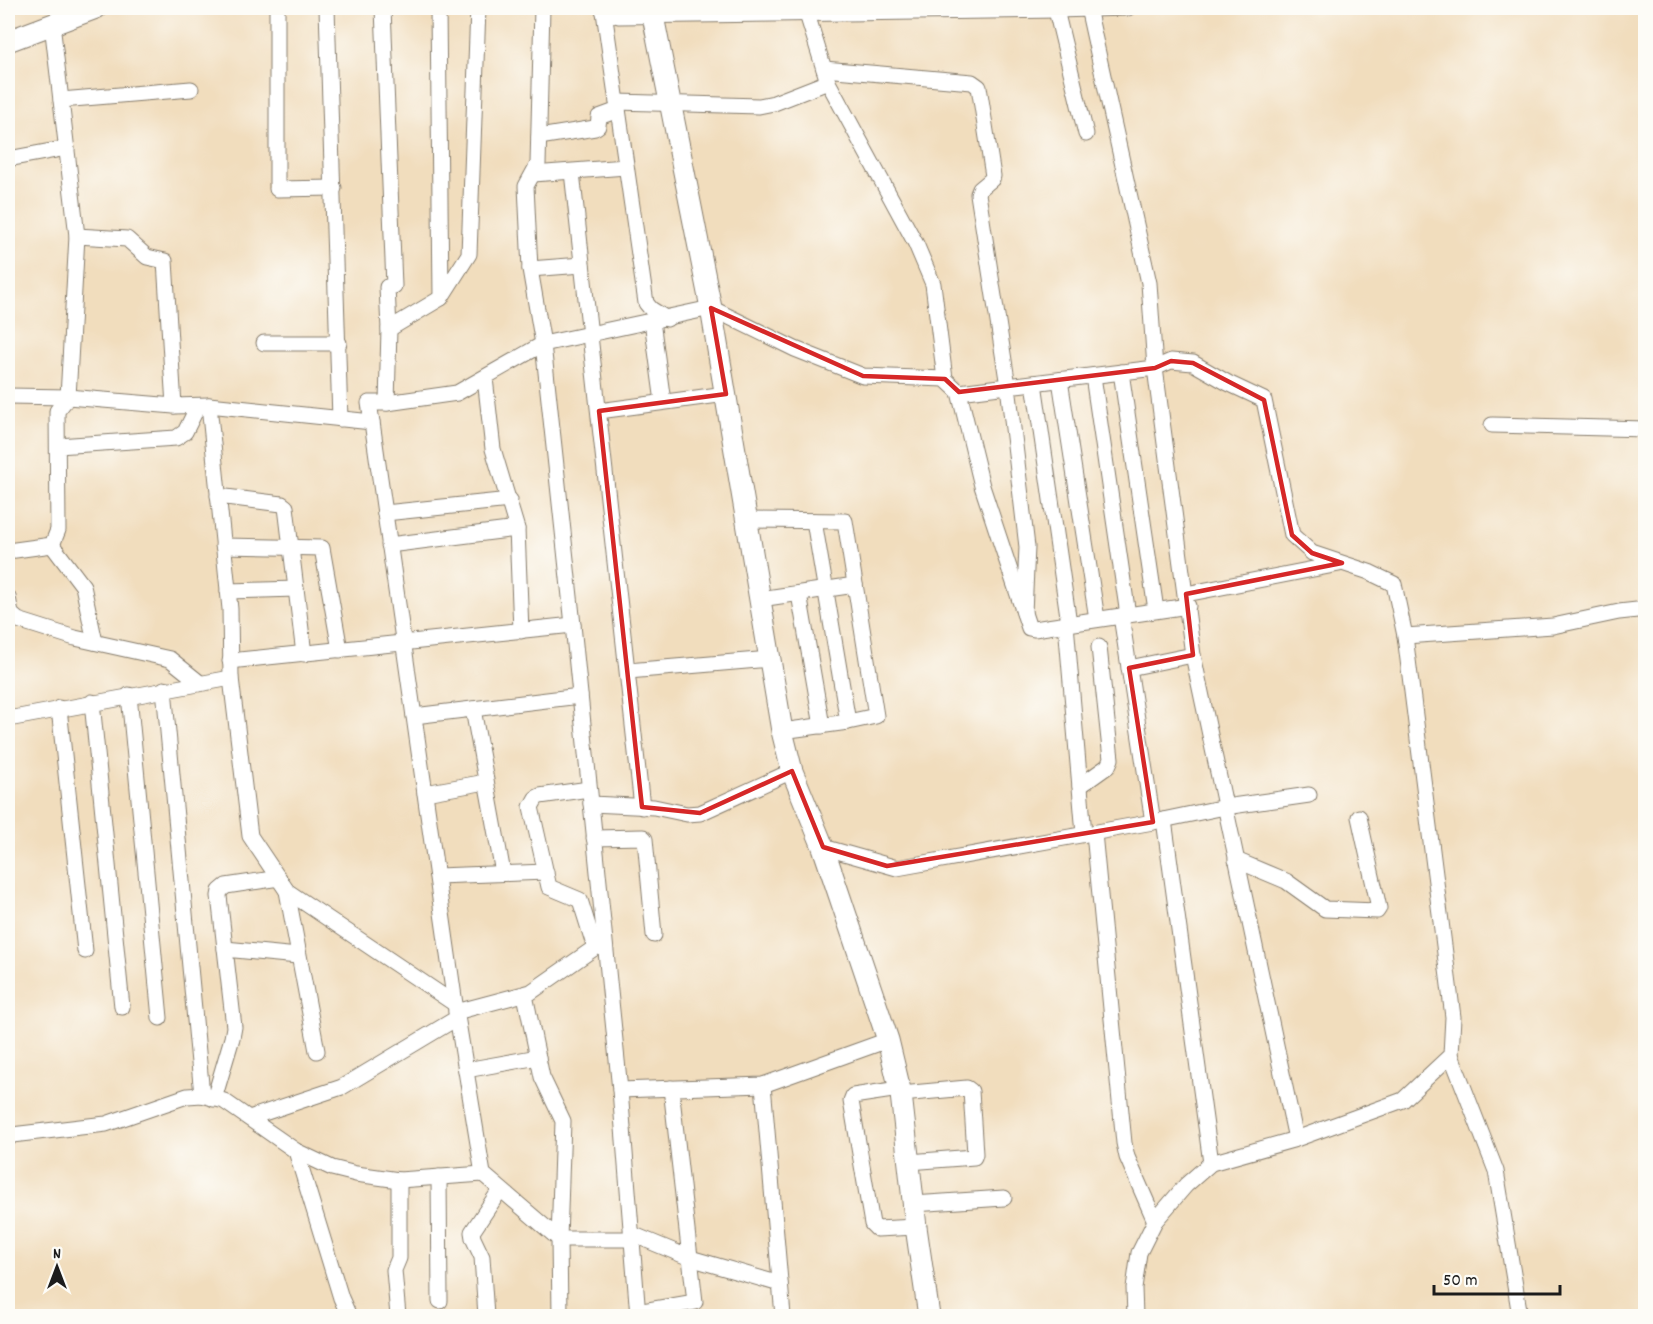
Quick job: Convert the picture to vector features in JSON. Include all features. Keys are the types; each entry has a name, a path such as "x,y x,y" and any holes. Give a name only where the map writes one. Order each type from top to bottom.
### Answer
{"street":[{"path":"8,41 96,8"},
{"path":"277,8 277,189 334,188"},
{"path":"327,8 340,419"},
{"path":"383,8 394,286 387,287 389,329 387,403"},
{"path":"438,8 441,298"},
{"path":"389,329 441,298 470,254 478,8"},
{"path":"542,8 538,164 526,186 530,269 543,344 573,625 594,838 600,944 620,1089 638,1314 695,1302 671,1088"},
{"path":"663,402 659,320 646,303 603,10 619,16 1128,8"},
{"path":"1088,9 1149,283 1155,368 1193,655 1296,1139"},
{"path":"1056,10 1086,134"},
{"path":"807,14 826,76 916,244 933,284 945,379 959,392 982,486 1028,627 1031,629 1156,610 1187,600 1342,563"},
{"path":"653,15 711,308 782,731 792,771 823,847 888,1040 900,1091 929,1317"},
{"path":"52,24 76,236 68,397 57,411 58,530 52,545"},
{"path":"539,137 595,128 598,126 599,117 618,106 671,102 759,106 774,103 826,76 972,82 979,87 993,176 978,194 1008,386 1028,547 1024,613"},
{"path":"61,100 191,89"},
{"path":"8,159 67,148"},
{"path":"533,174 626,167"},
{"path":"572,172 642,807"},
{"path":"76,236 127,238 147,257 165,261 174,406"},
{"path":"530,269 582,265"},
{"path":"780,1284 690,1258 632,1237 559,1239 483,1174 456,1011 369,403 387,403 457,393 543,344 711,308 795,349 863,376 945,379"},
{"path":"264,343 339,343"},
{"path":"959,392 1155,368 1171,361 1193,363 1264,400 1292,535 1312,554 1369,572 1394,584 1405,636 1453,1017 1451,1055 1496,1171 1520,1317"},
{"path":"1121,372 1156,610"},
{"path":"1093,376 1129,668 1158,821 1211,1163"},
{"path":"485,378 494,449 517,529 520,631"},
{"path":"1060,380 1097,619"},
{"path":"1034,383 1068,624 1080,786 1089,834 1124,1143 1127,1157 1155,1221"},
{"path":"599,411 726,394"},
{"path":"8,396 68,397 174,406 203,406 372,422"},
{"path":"58,446 176,438 185,432 203,406"},
{"path":"203,406 218,496 231,609 231,678 250,836 283,884 456,1011"},
{"path":"1492,425 1646,429"},
{"path":"1046,468 1073,464"},
{"path":"218,496 284,506 304,654"},
{"path":"385,513 510,500"},
{"path":"747,520 845,521 876,716 782,731"},
{"path":"814,521 848,722"},
{"path":"389,545 517,529"},
{"path":"8,550 52,545"},
{"path":"52,545 83,586 95,642"},
{"path":"223,546 323,549 340,651"},
{"path":"760,599 855,585"},
{"path":"228,591 296,589"},
{"path":"799,594 822,726"},
{"path":"8,597 11,614 18,620 95,642 170,659 200,683"},
{"path":"1405,636 1553,626 1619,612 1646,609"},
{"path":"230,661 573,625"},
{"path":"1080,786 1108,766 1111,759 1099,647"},
{"path":"1129,668 1193,655"},
{"path":"628,671 770,659"},
{"path":"8,719 231,678"},
{"path":"164,689 208,1097"},
{"path":"129,695 160,1018"},
{"path":"414,716 580,696"},
{"path":"92,702 123,1007"},
{"path":"59,708 85,951"},
{"path":"473,709 503,873"},
{"path":"600,944 580,900 550,888 531,807 540,796 590,796 687,814 700,813 792,771"},
{"path":"425,793 486,782"},
{"path":"823,847 897,868 1225,807 1309,795"},
{"path":"1236,860 1288,883 1325,909 1377,911 1379,908 1359,817"},
{"path":"594,838 643,837 645,839 654,934"},
{"path":"437,876 546,872"},
{"path":"208,1097 232,1038 234,1026 220,891 226,886 283,884"},
{"path":"283,884 317,1051"},
{"path":"249,1118 342,1087 456,1011 525,995 600,944"},
{"path":"225,949 298,956"},
{"path":"525,995 544,1082 564,1121 559,1239 560,1317"},
{"path":"620,1089 763,1085 888,1040"},
{"path":"1135,1317 1134,1288 1139,1253 1155,1221 1186,1185 1211,1163 1296,1139 1403,1100 1451,1055"},
{"path":"466,1070 538,1058"},
{"path":"763,1085 783,1317"},
{"path":"909,1162 975,1156 971,1091 967,1088 900,1091 853,1096 850,1101 872,1224 877,1229 916,1227"},
{"path":"8,1139 12,1135 106,1124 187,1096 208,1097 224,1101 296,1151 332,1168 399,1180 483,1174"},
{"path":"296,1151 341,1298 349,1317"},
{"path":"439,1177 440,1301"},
{"path":"398,1317 394,1270 399,1258 399,1180"},
{"path":"486,1317 482,1257 472,1235 473,1229 500,1190"},
{"path":"914,1204 1004,1198"}],"highlighted area":[{"path":"711,308 863,376 945,379 959,392 1155,368 1171,361 1193,363 1264,400 1292,535 1312,553 1342,563 1186,594 1193,655 1129,668 1153,822 887,866 823,847 792,771 700,813 642,807 599,411 726,394"}]}
